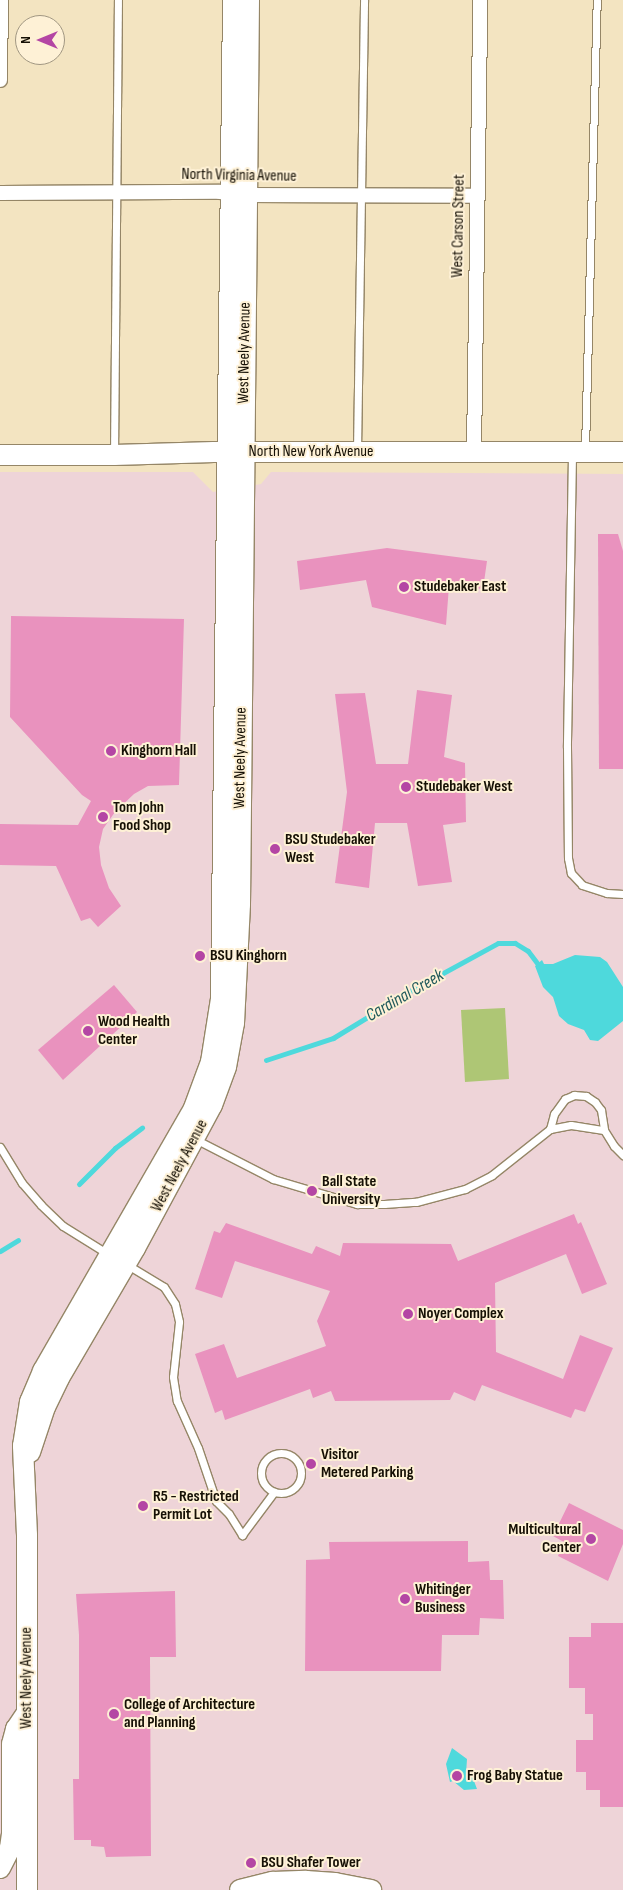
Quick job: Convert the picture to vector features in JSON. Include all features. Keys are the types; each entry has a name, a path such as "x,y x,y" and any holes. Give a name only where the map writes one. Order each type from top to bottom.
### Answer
{"street":[{"path":"0,80 1,0"},
{"name":"West Neely Avenue","path":"233,0 239,194"},
{"name":"West Neely Avenue","path":"28,1890 28,1710 23,1434 30,1402 43,1371 118,1259 189,1135 212,1105 226,1067 235,1015 240,904 236,452 239,194 249,0"},
{"name":"West Carson Street","path":"474,452 480,0"},
{"name":"North Virginia Avenue","path":"0,193 477,196"},
{"name":"North New York Avenue","path":"0,455 114,456 236,452 623,452"},
{"path":"0,1868 10,1848 12,1834 12,1744 16,1729 28,1710"},
{"path":"240,1890 273,1882 306,1881 335,1883 371,1890"}],"lane":[{"path":"114,456 118,0"},
{"path":"358,452 364,0"},
{"path":"596,0 567,748 568,858 571,873 582,885 607,893 623,894"},
{"path":"550,1129 558,1106 565,1099 574,1095 586,1096 595,1102 601,1110 604,1130 614,1146 623,1155"},
{"path":"189,1135 273,1179 358,1204 384,1204 416,1202 465,1189 492,1175 550,1129 571,1125 604,1130"},
{"path":"0,1147 22,1183 63,1226 164,1287 175,1304 179,1322 173,1377 177,1401 198,1448 216,1501 229,1514 242,1535 274,1492"},
{"path":"287,1454 300,1467 300,1480 292,1490 280,1493 274,1492 264,1483 261,1477 263,1464 273,1455 287,1454"}],"shaded area":[{"name":"Ball State University","path":"0,472 193,472 213,492 261,484 271,472 623,474 623,1890 0,1890"}],"green space":[{"path":"505,1008 509,1079 465,1082 461,1010"}],"water":[{"path":"575,955 600,957 607,962 623,987 623,1021 598,1041 590,1040 584,1030 568,1024 559,1016 553,997 543,987 535,966 542,960 544,964 553,964"},
{"path":"452,1748 467,1759 466,1774 471,1773 477,1789 464,1790 453,1781 450,1782 446,1764"}],"building":[{"path":"598,534 618,534 623,551 623,769 599,769"},
{"name":"Studebaker East","path":"387,548 487,561 483,589 449,586 446,625 372,607 366,580 300,590 297,561"},
{"name":"Kinghorn Hall","path":"11,616 184,619 179,785 148,786 134,794 115,812 103,829 99,847 101,865 109,888 121,906 98,927 90,918 81,921 56,866 0,865 0,824 78,825 91,801 82,795 10,717"},
{"name":"Studebaker West","path":"417,690 452,695 444,757 465,763 466,822 443,825 452,882 418,886 407,823 375,823 369,888 335,883 347,792 335,694 365,693 376,764 408,764"},
{"name":"Wood Health Center","path":"114,985 137,1012 63,1080 38,1050"},
{"name":"Noyer Complex","path":"574,1214 578,1224 581,1222 607,1284 582,1294 566,1254 495,1283 496,1352 563,1379 580,1335 613,1348 585,1412 575,1409 571,1418 482,1385 475,1401 454,1392 450,1400 335,1401 331,1391 313,1398 310,1389 225,1420 222,1410 215,1413 195,1354 224,1344 237,1378 326,1346 317,1321 330,1291 235,1261 222,1298 195,1289 214,1231 220,1233 226,1223 312,1254 316,1246 340,1256 343,1243 451,1244 458,1261"},
{"name":"Multicultural Center","path":"569,1503 623,1530 623,1544 608,1581 558,1556 564,1542 553,1536"},
{"name":"Whitinger Business","path":"468,1541 468,1562 489,1561 490,1580 503,1580 504,1619 480,1618 479,1635 442,1635 441,1671 305,1671 306,1560 330,1559 329,1542"},
{"name":"College of Architecture and Planning","path":"175,1591 176,1657 150,1657 151,1856 106,1857 104,1847 91,1846 91,1840 74,1840 73,1779 79,1779 79,1635 76,1594"},
{"path":"591,1623 623,1623 623,1807 600,1807 600,1790 586,1790 586,1772 576,1772 576,1740 593,1740 593,1714 585,1714 585,1688 569,1688 569,1637 591,1637"}],"waterway":[{"name":"Cardinal Creek","path":"266,1060 333,1038 410,991 498,943 515,943 528,951 537,963"},
{"name":"Cardinal Creek","path":"79,1184 115,1148 142,1128"},
{"name":"Cardinal Creek","path":"0,1251 18,1240"}],"place":[{"name":"Studebaker East","path":"404,587"},
{"name":"Kinghorn Hall","path":"111,751"},
{"name":"Studebaker West","path":"406,787"},
{"name":"Tom John Food Shop","path":"103,817"},
{"name":"BSU Studebaker West","path":"275,849"},
{"name":"BSU Kinghorn","path":"200,956"},
{"name":"Wood Health Center","path":"88,1031"},
{"name":"Ball State University","path":"312,1191"},
{"name":"Noyer Complex","path":"408,1314"},
{"name":"Visitor Metered Parking","path":"311,1464"},
{"name":"R5 - Restricted Permit Lot","path":"143,1506"},
{"name":"Multicultural Center","path":"591,1539"},
{"name":"Whitinger Business","path":"405,1599"},
{"name":"College of Architecture and Planning","path":"114,1714"},
{"name":"Frog Baby Statue","path":"457,1776"},
{"name":"BSU Shafer Tower","path":"251,1863"}]}
